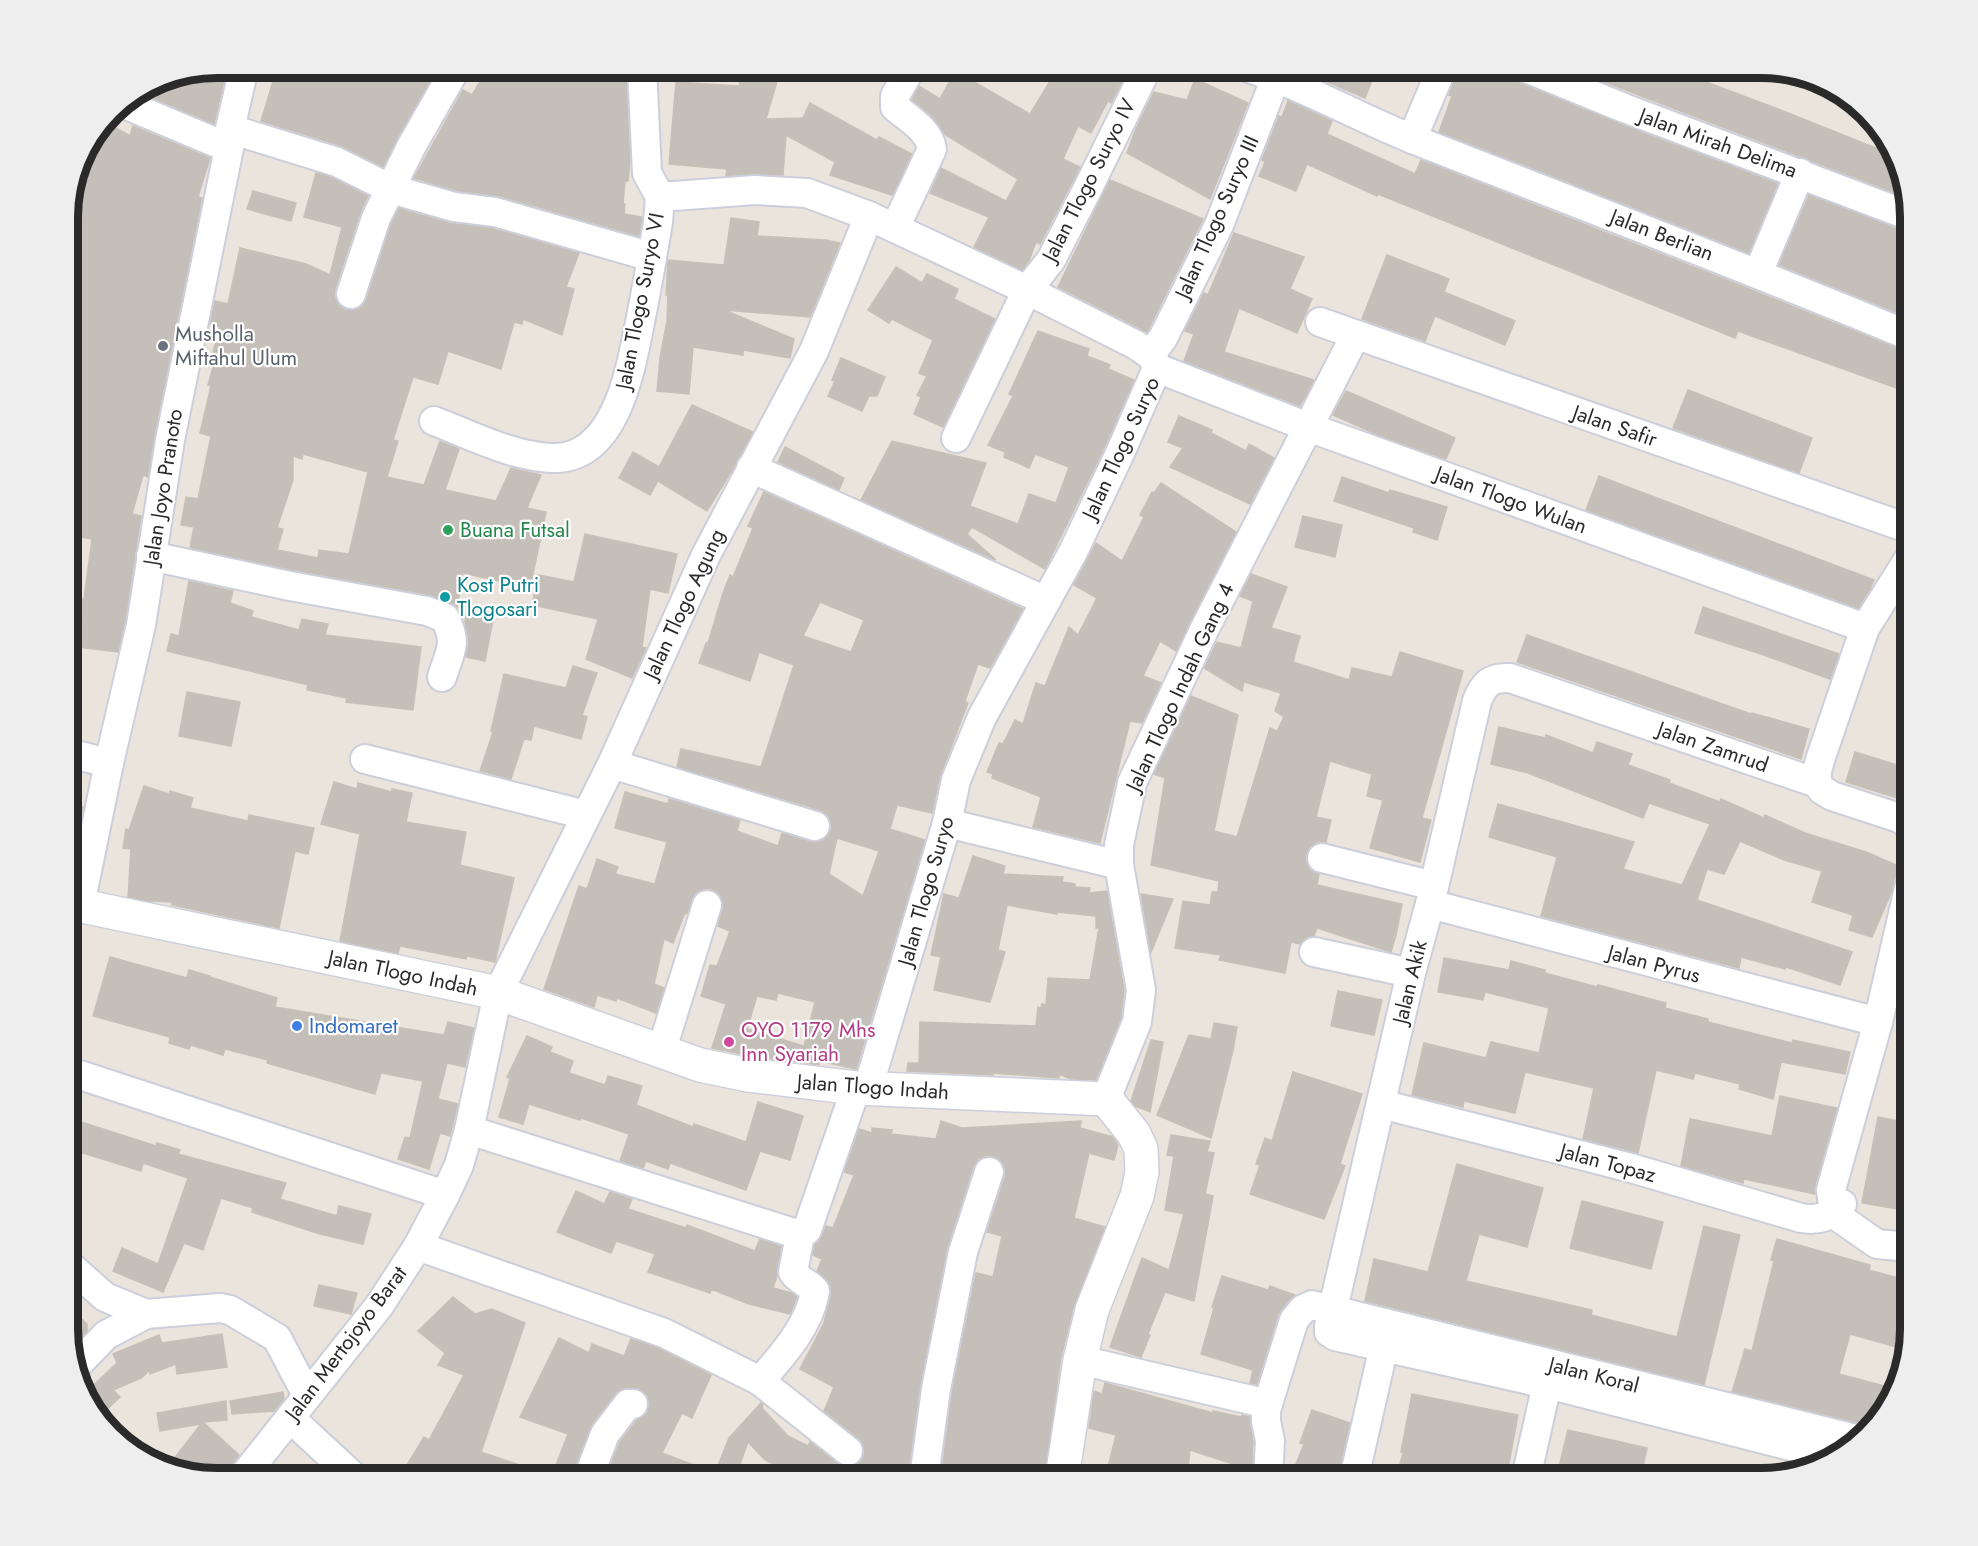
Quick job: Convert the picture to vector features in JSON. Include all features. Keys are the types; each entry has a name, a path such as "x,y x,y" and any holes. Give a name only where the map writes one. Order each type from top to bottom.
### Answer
{"street":[{"name":"Jalan Joyo Pranoto","path":"78,888 141,625 177,399 242,78"},
{"path":"351,294 376,218 411,147 450,78"},
{"path":"642,78 647,173 660,197"},
{"path":"896,228 932,149 931,141 926,135 895,107 895,96 905,78"},
{"name":"Jalan Tlogo Suryo IV","path":"956,438 1027,290 1051,260 1142,78"},
{"name":"Jalan Tlogo Suryo III","path":"1154,361 1219,225 1276,78"},
{"name":"Jalan Berlian","path":"1278,78 1412,139 1758,273 1900,331"},
{"path":"1412,139 1438,78"},
{"name":"Jalan Mirah Delima","path":"1550,78 1623,108 1900,212"},
{"path":"136,104 230,139 337,162 390,189 453,207 495,212 652,256"},
{"path":"1758,273 1800,173"},
{"name":"Jalan Tlogo Suryo","path":"660,197 756,190 807,193 869,216 1027,290 1154,361 1121,451 1073,552 982,717 956,780 947,823 862,1088 807,1230 800,1235 794,1272 815,1291 814,1299 791,1345 760,1381"},
{"name":"Jalan Tlogo Suryo VI","path":"434,421 513,451 551,458 574,456 605,430 618,408 630,373 658,222 660,197"},
{"name":"Jalan Tlogo Agung","path":"498,993 612,764 706,555 813,351 869,216"},
{"name":"Jalan Safir","path":"1320,322 1900,525"},
{"name":"Jalan Tlogo Indah Gang 4","path":"1106,1100 1137,1022 1141,990 1119,865 1119,845 1132,783 1204,630 1355,336"},
{"name":"Jalan Tlogo Wulan","path":"1154,361 1308,427 1865,628"},
{"path":"751,468 1046,601"},
{"path":"151,556 290,586 426,611 445,618 453,633 453,644 442,677"},
{"path":"1817,783 1817,771 1821,757 1865,628 1900,574"},
{"name":"Jalan Zamrud","path":"1510,678 1817,783 1822,790 1832,796 1900,819"},
{"name":"Jalan Akik","path":"1384,1346 1335,1336 1329,1332 1332,1309 1477,701 1488,681 1510,678"},
{"path":"78,755 109,763"},
{"path":"365,759 586,815"},
{"path":"612,764 815,826"},
{"path":"947,823 1119,865"},
{"name":"Jalan Pyrus","path":"1322,858 1432,895 1878,1023"},
{"name":"Jalan Tlogo Indah","path":"78,905 498,993 700,1065 748,1075 862,1088 1106,1100"},
{"path":"661,1052 707,905"},
{"path":"1900,930 1878,1023 1833,1180 1836,1206 1877,1244 1900,1246"},
{"path":"1314,952 1411,974"},
{"name":"Jalan Mertojoyo Barat","path":"251,1468 379,1306 418,1246 445,1196 459,1165 469,1130 498,993"},
{"path":"80,1075 445,1196"},
{"path":"1064,1468 1080,1360 1092,1310 1137,1196 1142,1172 1140,1149 1134,1134 1106,1100"},
{"name":"Jalan Topaz","path":"1381,1104 1630,1168 1801,1218 1823,1218 1836,1206"},
{"path":"469,1130 800,1235"},
{"path":"925,1468 936,1389 963,1252 989,1172"},
{"path":"418,1246 554,1292 664,1333 760,1381 848,1451"},
{"path":"78,1273 105,1297 146,1314"},
{"path":"105,1297 106,1335"},
{"name":"Jalan Koral","path":"1268,1404 1294,1320 1303,1309 1312,1305 1849,1437"},
{"path":"82,1359 106,1335 146,1314 220,1308 230,1310 277,1338 307,1395"},
{"path":"1356,1468 1384,1346 1547,1384 1822,1454"},
{"path":"1080,1360 1268,1404 1266,1421 1270,1441 1269,1468"},
{"path":"1528,1468 1547,1384"},
{"path":"592,1468 606,1434 628,1404 633,1404"},
{"path":"290,1418 344,1468"}],"building":[{"path":"225,78 214,124 149,96 181,83 199,79"},
{"path":"274,78 431,78 383,167 342,146 261,121"},
{"path":"482,78 626,78 630,162 628,181 625,181 623,204 625,204 624,214 642,217 639,236 499,196 457,191 414,178 463,90 472,95"},
{"path":"741,78 778,78 766,119 803,118 810,103 877,140 879,137 912,154 892,195 830,175 835,162 786,135 783,175 726,176 727,169 669,164 676,82 739,86"},
{"path":"951,78 967,78 1030,114 1052,78 1124,78 1111,103 1108,101 1091,133 1078,126 1063,159 1080,167 1040,244 1036,242 1029,261 1022,270 974,247 989,217 930,193 941,168 1006,201 1018,179 944,134 934,119 912,100 919,86 940,99"},
{"path":"1319,78 1373,78 1365,98"},
{"path":"1455,78 1513,78 1520,83 1618,123 1778,184 1749,253 1439,132 1452,96 1449,95"},
{"path":"1594,78 1696,78 1778,109 1883,151 1893,172 1898,194"},
{"path":"1195,79 1248,103 1210,199 1127,153 1154,92 1187,100"},
{"path":"1288,101 1332,121 1327,134 1415,174 1421,160 1900,349 1900,389 1738,331 1735,338 1378,194 1377,196 1307,164 1296,191 1259,176 1265,162 1262,160 1279,116 1282,117"},
{"path":"112,126 130,136 133,126 210,158 198,197 202,198 148,477 143,475 132,514 141,516 125,622 118,652 78,647 82,620 78,619 80,599 84,599 92,539 78,536 78,208 83,181 101,140"},
{"path":"316,173 331,177 368,196 360,213 335,289 338,305 346,310 362,307 366,300 391,224 399,208 449,223 492,228 579,253 566,287 574,289 562,335 523,319 522,324 514,322 501,369 448,351 438,384 413,377 393,440 398,441 387,477 424,485 440,441 459,449 445,490 496,501 511,468 541,475 527,508 546,512 530,588 463,573 457,608 451,603 430,595 190,548 194,527 181,525 186,497 198,499 211,436 200,433 211,386 208,385 217,353 213,352 220,327 210,324 215,301 228,304 240,248 306,264 330,275 342,227 304,217","holes":["303,454 368,472 349,554 319,550 318,558 277,550 283,529 277,528 293,480 293,456 302,459"]},
{"path":"1110,180 1203,219 1147,332 1058,287"},
{"path":"253,191 296,203 291,221 247,209"},
{"path":"1809,195 1900,228 1900,314 1779,265"},
{"path":"731,218 759,222 757,236 826,240 840,243 810,317 724,310 794,339 790,358 743,350 743,355 693,347 689,394 657,391 667,321 668,260 724,265"},
{"path":"1234,233 1304,257 1290,289 1312,299 1297,333 1239,308 1224,352 1314,380 1300,406 1184,361 1194,334 1185,331 1204,293 1208,295"},
{"path":"1387,255 1449,279 1444,292 1515,321 1505,345 1435,316 1425,341 1362,319"},
{"path":"896,267 922,283 927,274 958,289 954,299 995,319 943,427 914,414 921,397 917,395 927,376 919,373 933,340 892,319 889,323 868,310"},
{"path":"1038,331 1089,349 1087,356 1110,365 1108,369 1134,380 1106,444 1045,569 972,527 967,534 996,560 861,500 892,441 986,463 970,506 1018,524 1029,494 1056,503 1069,467 1035,454 1029,468 1004,457 1005,452 988,445 1013,396 1009,394"},
{"path":"841,358 885,377 877,396 869,396 862,411 828,396"},
{"path":"1688,390 1812,438 1799,473 1673,428"},
{"path":"1346,391 1455,438 1446,459 1378,435 1333,415"},
{"path":"692,405 753,432 707,511 658,481 650,495 619,478 633,452 659,467"},
{"path":"1179,416 1212,430 1211,433 1246,451 1249,444 1274,458 1250,504 1170,467 1183,448 1168,442"},
{"path":"785,447 844,478 839,490 778,462"},
{"path":"1599,476 1874,580 1858,608 1586,510"},
{"path":"1342,477 1389,493 1390,490 1447,507 1437,540 1413,532 1414,528 1334,501"},
{"path":"1161,483 1236,532 1176,651 1160,641 1143,676 1161,683 1142,723 1130,721 1100,843 1033,827 1041,797 992,778 993,774 987,772 999,743 1003,744 1015,720 1023,724 1036,683 1045,686 1069,627 1078,635 1097,598 1074,585 1096,543 1122,561 1144,517 1140,515 1152,492 1154,493"},
{"path":"764,492 1023,609 990,668 978,664 965,701 968,703 940,776 932,813 897,805 890,829 925,840 856,1069 820,1061 819,1065 712,1048 726,1004 701,996 710,965 717,966 730,931 718,926 723,902 719,893 711,889 703,889 695,893 673,943 664,939 654,984 664,988 656,1013 617,998 616,1001 597,995 594,1007 544,989 579,886 587,889 597,859 618,867 615,874 655,884 667,842 615,828 625,792 668,804 669,799 740,820 737,831 778,846 782,833 810,842 818,842 826,838 831,831 831,822 827,814 820,810 677,767 681,749 761,767 794,665 759,652 750,681 699,663 706,643 708,643 730,575 733,577 753,528 748,526","holes":["820,602 864,620 851,652 803,636","837,838 879,851 863,896 829,874","778,993 815,1002 804,1046 747,1029 757,996 776,1000"]},
{"path":"1303,516 1342,525 1335,557 1295,547"},
{"path":"585,534 677,554 668,593 650,589 642,647 646,648 632,678 586,659 598,619 532,605 538,575 574,582"},
{"path":"1251,574 1287,587 1271,628 1300,636 1293,662 1349,680 1352,668 1392,677 1400,652 1463,671 1422,818 1431,820 1420,862 1370,848 1383,800 1367,796 1372,774 1330,761 1316,817 1331,820 1326,842 1317,842 1310,847 1306,855 1306,863 1311,870 1319,874 1317,885 1402,904 1391,952 1317,928 1314,936 1308,937 1300,944 1291,942 1285,973 1219,960 1221,955 1175,948 1183,901 1210,905 1212,892 1218,892 1219,881 1151,865 1165,778 1154,774 1191,696 1238,715 1214,831 1237,837 1270,728 1277,731 1284,717 1275,711 1281,693 1244,682 1242,691 1204,668 1217,642 1241,648 1253,601 1240,596"},
{"path":"189,581 233,591 230,603 253,611 251,617 299,630 302,619 328,624 325,635 421,647 413,710 346,702 347,698 307,690 308,685 167,651 171,634 179,636"},
{"path":"1703,607 1839,654 1830,679 1695,633"},
{"path":"466,615 493,620 485,661 466,657 468,642"},
{"path":"1527,635 1751,714 1809,729 1801,759 1517,662"},
{"path":"573,666 597,673 582,715 587,717 581,739 534,726 531,740 524,739 511,779 480,771 493,732 491,731 504,674 566,688"},
{"path":"187,692 240,702 231,746 179,736"},
{"path":"1499,727 1545,738 1546,735 1593,753 1597,742 1632,754 1628,765 1670,780 1669,783 1720,802 1721,799 1764,818 1765,815 1805,833 1866,852 1900,867 1900,869 1872,937 1849,930 1853,915 1812,902 1822,871 1784,860 1740,841 1724,874 1707,869 1697,900 1852,952 1840,985 1786,967 1785,969 1741,957 1739,968 1541,916 1557,857 1489,837 1498,804 1634,842 1623,869 1682,885 1710,824 1649,803 1643,818 1528,773 1491,764"},
{"path":"1855,752 1900,766 1900,799 1846,782"},
{"path":"334,782 357,789 358,783 392,792 392,789 412,793 406,822 466,832 460,865 514,878 495,962 467,956 466,959 400,946 398,953 340,941 360,834 321,824"},
{"path":"144,786 169,794 170,791 193,798 190,808 248,821 249,815 314,828 308,854 295,851 279,928 172,905 172,902 128,897 131,849 123,848 126,829 129,830"},
{"path":"78,805 83,807 78,832"},
{"path":"973,856 1005,866 1003,874 1063,877 1062,882 1075,884 1075,887 1090,888 1089,893 1107,891 1124,990 1121,1018 1096,1080 1071,1079 1059,1074 1059,1078 993,1073 993,1075 907,1071 908,1063 919,1063 920,1022 1036,1026 1038,1007 1041,1008 1042,1004 1046,1005 1048,978 1090,980 1099,928 1096,928 1096,916 1057,912 1057,914 1007,905 998,950 1005,952 990,1002 934,990 941,957 931,955 944,894 959,898"},
{"path":"1141,894 1173,899 1151,952"},
{"path":"110,957 187,978 189,970 210,976 277,998 275,1007 444,1035 448,1022 474,1028 465,1067 447,1063 438,1099 458,1104 450,1136 440,1133 429,1169 398,1159 405,1137 410,1138 423,1081 381,1073 375,1094 267,1063 268,1060 225,1049 223,1055 191,1045 189,1049 169,1043 170,1037 93,1016"},
{"path":"1444,958 1509,970 1511,961 1545,970 1545,973 1666,1003 1665,1008 1708,1019 1708,1022 1792,1043 1793,1040 1850,1052 1845,1074 1781,1062 1773,1099 1739,1089 1740,1084 1695,1073 1693,1079 1656,1070 1638,1153 1583,1139 1594,1088 1525,1072 1515,1113 1464,1101 1463,1107 1412,1095 1424,1043 1486,1058 1491,1042 1539,1053 1549,1008 1485,992 1483,1000 1438,992"},
{"path":"1338,991 1382,1000 1374,1035 1331,1026"},
{"path":"1214,1023 1237,1027 1211,1138 1157,1115 1189,1035 1211,1039"},
{"path":"527,1036 552,1047 550,1052 573,1061 569,1073 605,1085 608,1076 642,1086 636,1105 693,1127 694,1124 746,1142 758,1102 803,1116 790,1160 760,1151 746,1190 670,1163 668,1169 646,1161 643,1168 620,1161 629,1134 581,1118 580,1120 529,1104 523,1124 499,1117 510,1079 507,1077"},
{"path":"1151,1040 1163,1042 1150,1112 1135,1106 1131,1101"},
{"path":"1293,1072 1362,1094 1340,1164 1345,1166 1324,1219 1250,1194 1260,1165 1256,1164 1265,1138 1272,1141"},
{"path":"1780,1096 1837,1108 1815,1186 1815,1194 1744,1179 1743,1183 1681,1166 1690,1119 1772,1136"},
{"path":"1878,1117 1900,1121 1900,1152 1896,1176 1900,1177 1900,1209 1862,1203"},
{"path":"941,1121 962,1128 1081,1121 1080,1128 1113,1137 1118,1145 1114,1160 1089,1153 1074,1218 1105,1227 1074,1305 1061,1357 1045,1468 942,1468 952,1392 976,1273 993,1277 1002,1236 987,1232 1005,1177 1005,1169 1001,1161 995,1157 986,1156 978,1159 973,1167 947,1249 920,1386 909,1468 782,1468 765,1460 748,1442 739,1468 717,1468 729,1438 761,1403 762,1408 788,1436 808,1446 810,1442 845,1467 860,1462 864,1453 863,1444 824,1411 834,1387 800,1369 824,1323 831,1295 828,1281 817,1271 822,1259 813,1255 815,1245 826,1226 833,1228 854,1175 844,1172 859,1129 872,1133 872,1128 892,1130 891,1134 936,1139"},
{"path":"81,1122 156,1146 157,1143 180,1150 178,1154 286,1183 280,1199 337,1216 339,1206 371,1214 363,1244 320,1234 252,1212 253,1208 221,1198 203,1250 184,1243 163,1292 113,1271 122,1248 158,1264 188,1178 143,1163 141,1171 78,1151 78,1129"},
{"path":"1171,1135 1210,1141 1207,1152 1214,1153 1205,1194 1213,1196 1194,1301 1165,1292 1141,1357 1110,1347 1142,1258 1169,1270 1184,1214 1165,1210 1174,1156 1167,1155"},
{"path":"1457,1164 1543,1188 1527,1247 1479,1234 1466,1281 1592,1310 1591,1315 1677,1337 1704,1226 1740,1235 1704,1385 1365,1301 1374,1259 1428,1272"},
{"path":"576,1191 604,1204 610,1192 632,1199 628,1209 686,1228 687,1225 755,1251 760,1239 781,1246 773,1288 797,1297 790,1314 749,1304 711,1289 710,1293 648,1272 655,1254 616,1241 611,1253 557,1232"},
{"path":"1582,1201 1663,1222 1651,1269 1570,1248"},
{"path":"1777,1239 1870,1265 1869,1270 1900,1278 1899,1348 1850,1334 1839,1374 1887,1387 1862,1425 1732,1392 1745,1349 1752,1351 1774,1261 1771,1260"},
{"path":"1222,1276 1268,1290 1270,1286 1295,1295 1278,1315 1257,1384 1250,1383 1253,1370 1201,1354"},
{"path":"319,1285 357,1293 351,1314 314,1306"},
{"path":"453,1297 475,1314 492,1309 525,1323 481,1452 528,1468 405,1468 424,1437 429,1440 464,1375 438,1365 445,1353 418,1331"},
{"path":"78,1315 87,1324 87,1331 78,1340"},
{"path":"222,1334 227,1367 177,1374 176,1364 150,1374 150,1370 141,1378 113,1390 120,1397 105,1411 91,1387 117,1363 113,1354 159,1335 162,1343"},
{"path":"559,1338 589,1353 592,1344 624,1356 631,1339 658,1348 711,1375 692,1418 682,1413 662,1453 702,1468 609,1468 620,1442 637,1420 647,1413 649,1405 648,1396 642,1390 628,1388 621,1389 615,1394 592,1424 575,1468 555,1468 568,1434 520,1417"},
{"path":"1105,1383 1213,1413 1213,1411 1250,1417 1253,1442 1252,1468 1235,1468 1236,1465 1190,1450 1188,1468 1108,1468 1116,1435 1089,1428 1094,1391 1102,1394"},
{"path":"283,1392 284,1399 274,1411 232,1414 230,1401"},
{"path":"1412,1394 1518,1415 1508,1468 1399,1468 1403,1453 1401,1452"},
{"path":"226,1401 227,1420 203,1422 239,1455 230,1468 199,1467 172,1461 201,1424 160,1431 157,1413"},
{"path":"1312,1410 1350,1423 1340,1468 1294,1468 1304,1444 1300,1443"},
{"path":"1568,1430 1647,1448 1642,1468 1559,1468"}],"place":[{"name":"Musholla Miftahul Ulum","path":"163,346"},
{"name":"Buana Futsal","path":"448,530"},
{"name":"Kost Putri Tlogosari","path":"445,597"},
{"name":"Indomaret","path":"297,1026"},
{"name":"OYO 1179 Mhs Inn Syariah","path":"729,1042"}]}
